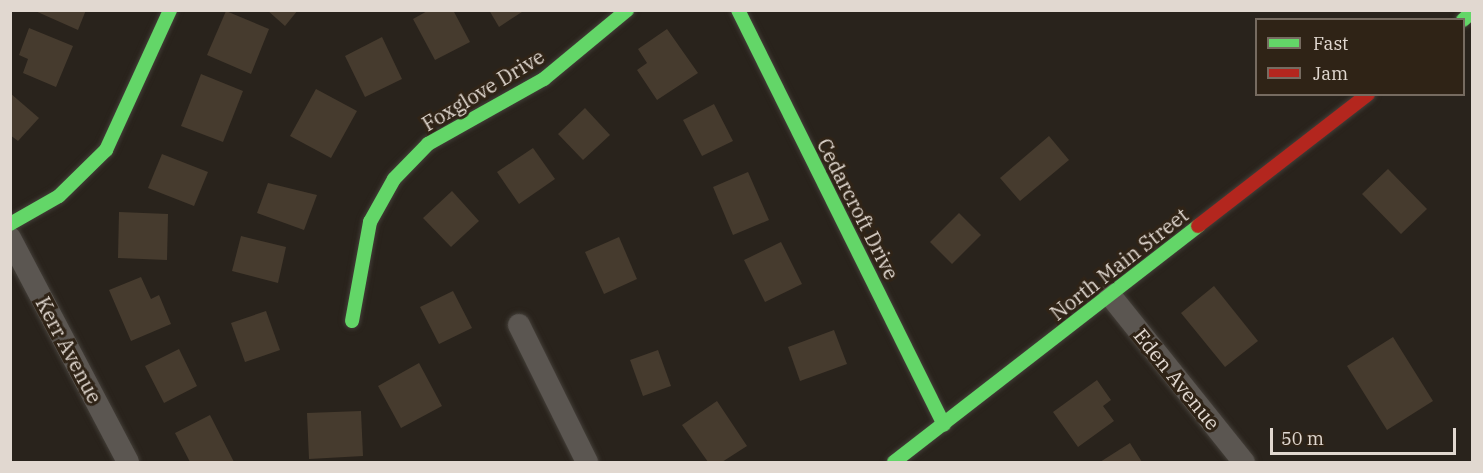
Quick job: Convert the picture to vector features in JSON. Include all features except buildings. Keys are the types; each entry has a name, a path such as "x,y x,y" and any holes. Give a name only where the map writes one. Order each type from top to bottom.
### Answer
{"street":[{"path":"10,224 60,196 106,150 170,10"},
{"name":"Foxglove Drive","path":"352,321 370,222 394,179 428,144 544,79 627,10"},
{"name":"Cedarcroft Drive","path":"738,10 944,425"},
{"name":"North Main Street","path":"894,462 1365,96"},
{"name":"Kerr Avenue","path":"10,238 128,462"},
{"name":"Eden Avenue","path":"1110,295 1244,462"},
{"path":"519,325 587,462"}],"traffic: fast":[{"path":"10,224 59,196 106,150 170,10"},
{"path":"352,321 370,222 394,179 428,144 544,79 627,10"},
{"path":"738,10 944,425"},
{"path":"1465,18 1472,12"},
{"path":"894,462 1198,226"}],"traffic: jam":[{"path":"1198,226 1365,96"}]}
